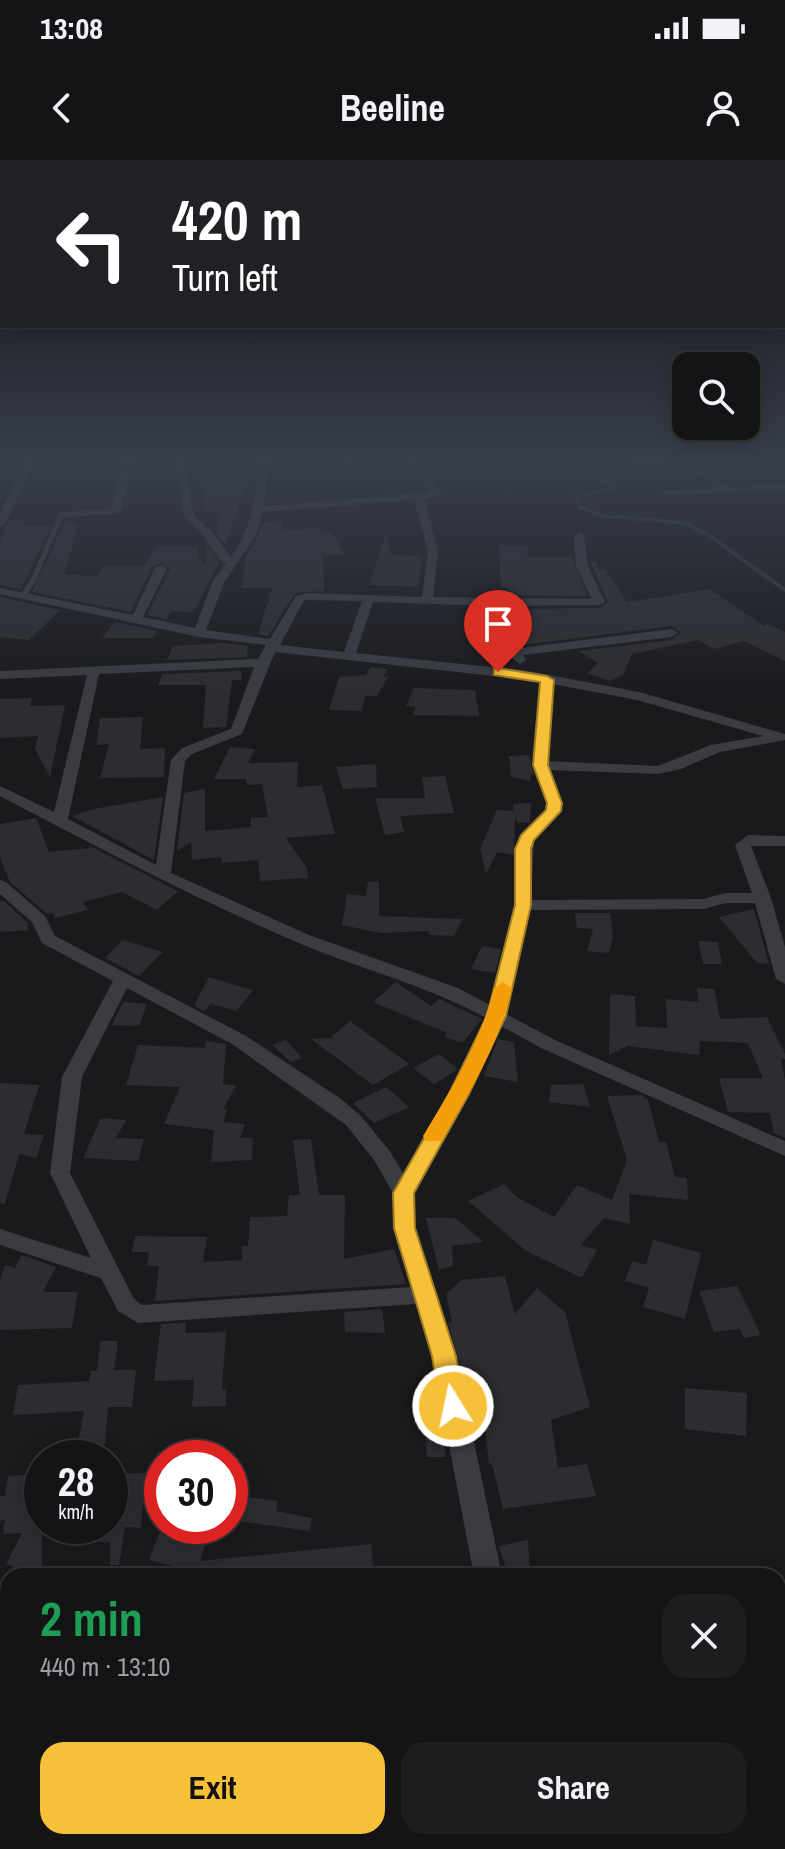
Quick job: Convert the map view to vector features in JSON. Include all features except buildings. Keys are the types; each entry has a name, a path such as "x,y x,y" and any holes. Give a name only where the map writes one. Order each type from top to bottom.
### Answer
{"street":[{"path":"212,540 223,557 233,562"},
{"path":"199,633 219,581 248,540"},
{"path":"427,602 433,551 430,540"},
{"path":"163,875 178,760 187,751 237,731 262,663 303,597 499,603 601,601 582,566 579,540"},
{"path":"137,618 161,568"},
{"path":"0,591 199,633 273,645 528,675 648,698 782,737 716,748 676,766 658,770 540,765"},
{"path":"349,655 368,600"},
{"path":"499,603 505,632 528,675"},
{"path":"516,652 672,633"},
{"path":"0,675 262,663"},
{"path":"60,821 93,675 91,669"},
{"path":"486,1568 444,1356 404,1228 404,1193 459,1094 496,1016 523,905 523,849 526,839 554,811 555,803 540,765 547,680"},
{"path":"0,790 163,875 303,939 452,992 548,1044 785,1149"},
{"path":"785,841 748,840 743,845 763,898 766,922 773,932 785,979"},
{"path":"0,885 39,920 48,939 239,1040 334,1104 353,1120 382,1155 404,1193"},
{"path":"523,905 703,904 726,898 763,898"},
{"path":"124,977 72,1077 60,1173 126,1305 138,1314 426,1295"},
{"path":"0,1237 112,1273"}],"lane":[{"path":"24,594 51,540"}],"waterway":[{"path":"715,540 785,590"}],"slow traffic":[{"path":"433,1136 459,1094 496,1016 503,988"}],"route":[{"path":"453,1406 444,1356 404,1228 404,1193 459,1094 496,1016 523,905 523,849 526,839 554,811 555,803 540,765 547,680 498,672"}]}
